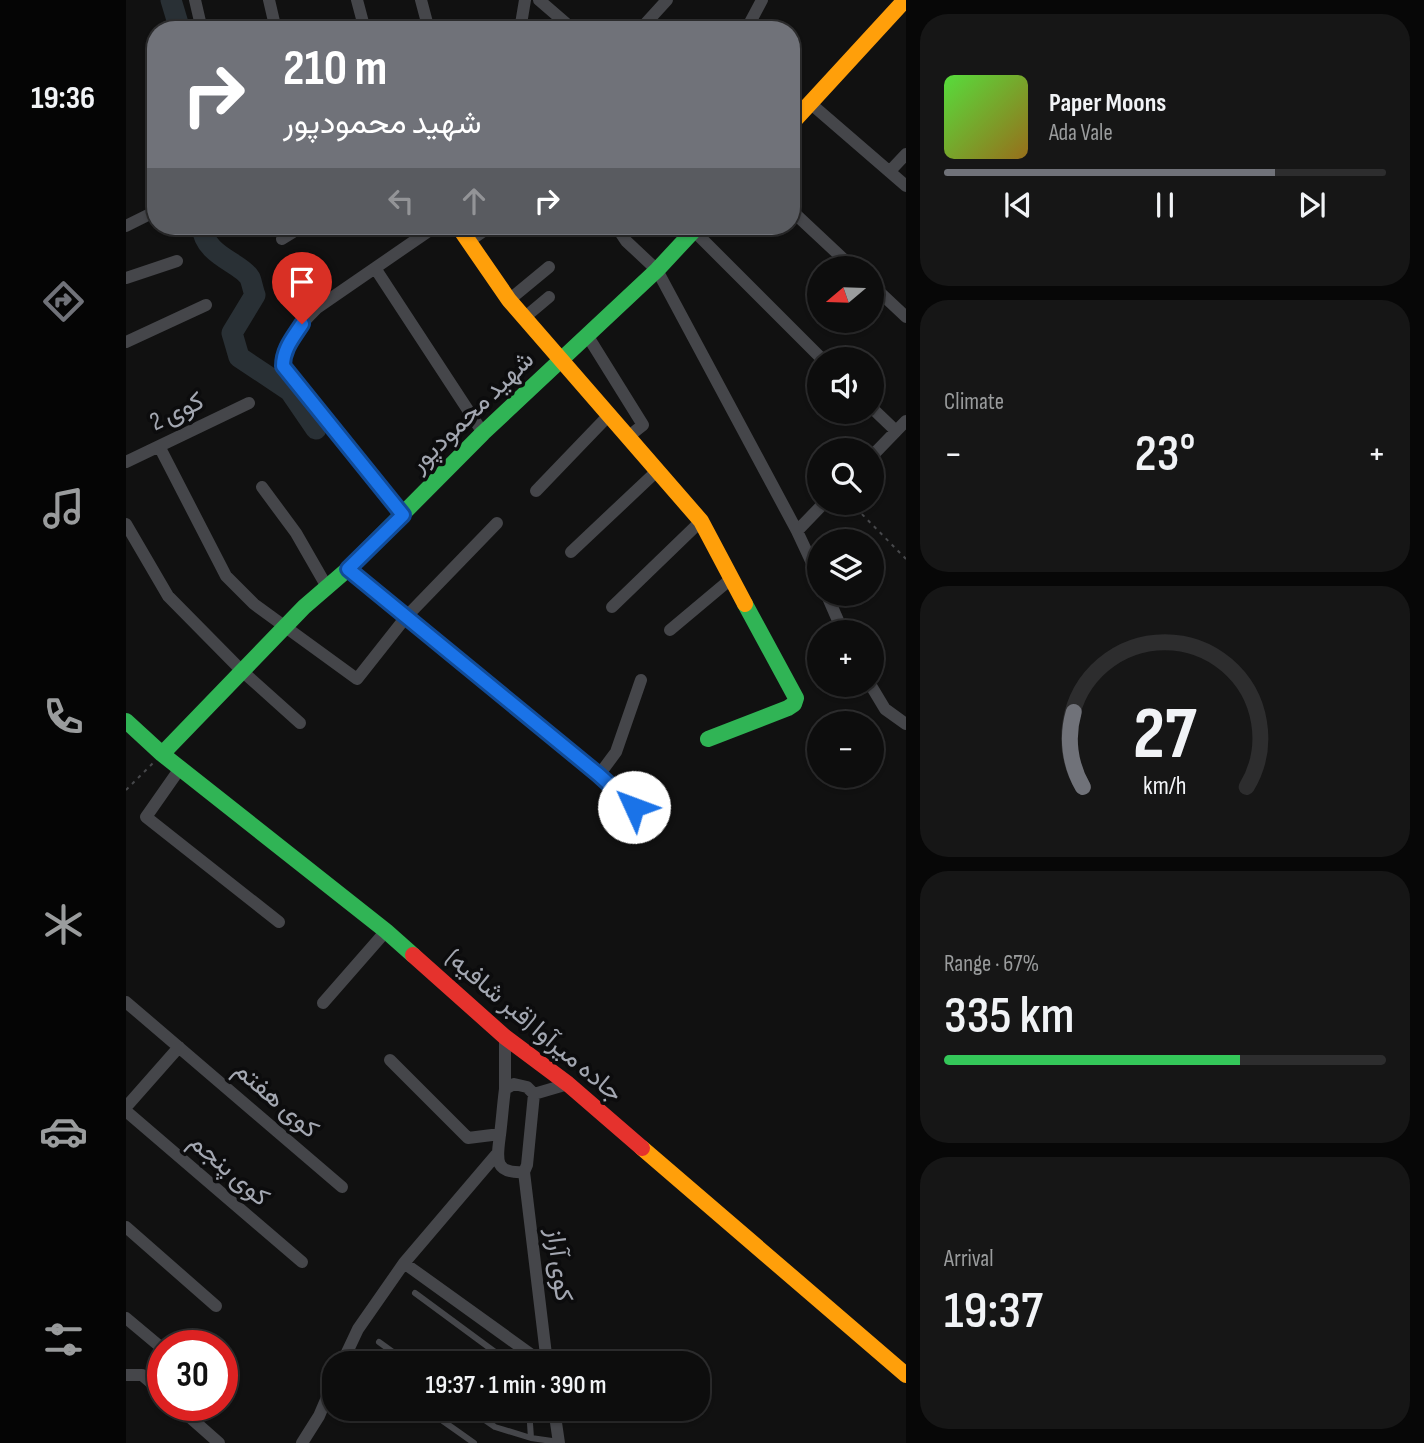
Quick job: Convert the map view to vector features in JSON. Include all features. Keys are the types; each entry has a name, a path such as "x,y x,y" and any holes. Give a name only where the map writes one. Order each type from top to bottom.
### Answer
{"street":[{"path":"195,0 200,21"},
{"path":"269,0 274,21"},
{"path":"357,0 363,21"},
{"path":"421,0 427,21"},
{"path":"522,21 525,0"},
{"path":"539,0 563,21"},
{"path":"648,21 667,0"},
{"path":"751,21 762,0"},
{"path":"800,114 905,0"},
{"path":"810,103 906,186"},
{"path":"890,171 906,154"},
{"path":"126,226 147,216"},
{"path":"800,218 840,256"},
{"path":"282,239 288,235"},
{"path":"403,515 283,366 283,355 302,324 317,309 423,235"},
{"path":"465,235 509,300 701,520 796,698 794,704 788,708 708,739"},
{"path":"470,241 478,235"},
{"path":"622,235 657,270 807,552"},
{"name":"شهید محمودپور","path":"162,754 285,627 403,515 482,433 657,270 687,235"},
{"path":"700,235 810,347"},
{"path":"126,278 177,261"},
{"path":"509,300 549,267"},
{"path":"375,268 482,433"},
{"path":"884,296 906,317"},
{"path":"524,318 549,297"},
{"path":"126,342 206,305"},
{"path":"587,335 643,425 629,436"},
{"name":"کوی 2","path":"126,463 249,403"},
{"path":"536,491 610,414"},
{"path":"884,420 896,432"},
{"path":"884,444 906,421"},
{"path":"159,446 226,576 254,604 357,679 406,617 497,523"},
{"path":"571,552 658,470"},
{"path":"262,487 296,533 327,587"},
{"path":"797,531 812,515"},
{"path":"612,607 701,520"},
{"path":"126,524 168,596 242,671 300,723"},
{"path":"348,569 599,775 634,807"},
{"path":"670,629 732,578"},
{"path":"599,775 616,752 641,680"},
{"path":"878,697 885,709 906,724"},
{"name":"جاده میرآوا (قبر شافیه)","path":"126,721 162,754 386,931 505,1037 568,1084 906,1375"},
{"path":"181,767 146,817 279,922"},
{"path":"323,1003 386,931"},
{"name":"کوی هفتم","path":"126,1002 342,1187"},
{"path":"348,1351 358,1329 404,1263 496,1155 505,1088 505,1037"},
{"path":"126,1109 179,1047"},
{"path":"390,1060 468,1138 500,1134"},
{"path":"505,1088 514,1084 527,1087 534,1094 568,1084"},
{"name":"کوی آراز","path":"534,1094 529,1157 524,1172 544,1351"},
{"name":"کوی پنجم","path":"126,1109 302,1262"},
{"path":"496,1155 501,1167 511,1173 524,1172"},
{"path":"126,1227 216,1306"},
{"path":"404,1263 528,1351"},
{"path":"126,1318 147,1336"},
{"path":"126,1375 142,1375 147,1379"},
{"path":"302,1443 322,1409"},
{"path":"195,1421 219,1443"},
{"path":"556,1421 559,1443"}],"lane":[{"path":"415,1293 494,1351"},
{"path":"379,1342 391,1351"},
{"path":"443,1421 474,1443"},
{"path":"486,1421 495,1427 531,1438 559,1443"},
{"path":"529,1421 531,1438"}],"path":[{"path":"863,515 906,559"},
{"path":"126,790 162,754"}],"waterway":[{"path":"171,0 177,21"},
{"path":"204,235 215,251 245,272 250,278 255,295 232,333 239,357 290,391 316,429"}],"traffic: fast":[{"path":"162,754 304,607 348,569 483,433 657,270 690,235"},
{"path":"708,739 788,708 794,704 796,698 745,604"},
{"path":"126,721 162,754 413,955"}],"traffic: slow":[{"path":"800,114 905,0"},
{"path":"464,235 509,300 701,521 745,604"},
{"path":"642,1148 906,1375"}],"traffic: jam":[{"path":"413,955 505,1037 568,1084 642,1148"}],"route":[{"path":"302,324 283,355 283,366 403,515 348,569 599,775 634,807"}]}
